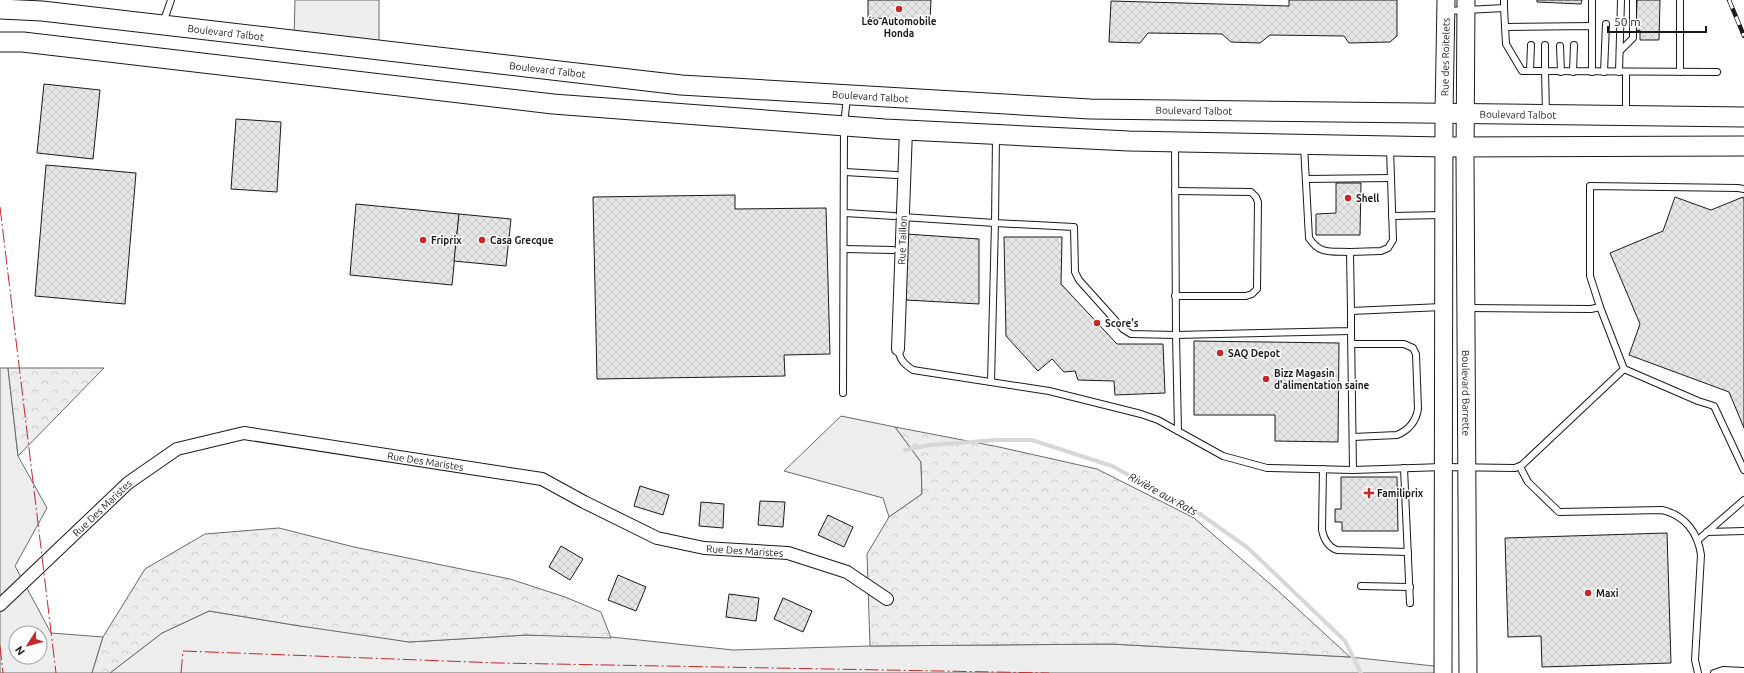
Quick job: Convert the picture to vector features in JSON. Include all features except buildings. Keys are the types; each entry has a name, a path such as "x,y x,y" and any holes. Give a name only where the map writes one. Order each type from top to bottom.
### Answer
{"main road":[{"name":"Rue des Roitelets","path":"1444,114 1446,6"},
{"name":"Rue des Roitelets","path":"1465,114 1466,6"},
{"name":"Boulevard Talbot","path":"0,9 42,11 681,85 1090,109 1744,117"},
{"path":"0,42 23,42 553,104 906,130 1175,142 1465,147 1744,146"},
{"path":"1443,673 1444,114"},
{"name":"Boulevard Barrette","path":"1465,114 1468,673"}],"street":[{"name":"Rue Taillon","path":"898,349 898,217 906,130"},
{"name":"Rue Des Maristes","path":"0,605 128,483 177,449 244,433 542,479 584,502 657,538 704,548 788,553 847,572 887,599"}],"lane":[{"path":"163,25 171,0"},
{"path":"1504,0 1506,44 1522,71 1717,72"},
{"path":"1592,0 1592,72"},
{"path":"1619,72 1621,0"},
{"path":"1620,51 1633,38 1633,0"},
{"path":"1680,0 1680,72"},
{"path":"1446,6 1504,8"},
{"path":"1604,72 1606,24"},
{"path":"1505,26 1531,30 1546,26 1560,30 1574,26 1592,26"},
{"path":"1545,34 1546,26"},
{"path":"1574,26 1574,33"},
{"path":"1530,44 1530,71"},
{"path":"1545,45 1546,115"},
{"path":"1573,72 1574,45"},
{"path":"1560,46 1561,72"},
{"path":"1626,72 1626,116"},
{"path":"843,392 845,213 844,126 847,95"},
{"path":"991,382 996,135"},
{"path":"1175,142 1178,431"},
{"path":"1304,144 1309,238 1314,246 1322,251 1350,252 1381,251 1388,248 1393,240 1390,146"},
{"path":"845,172 896,175"},
{"path":"1306,179 1391,178"},
{"path":"1744,189 1590,186 1590,276 1600,307 1624,369 1698,401 1714,406 1744,470"},
{"path":"1175,191 1251,192 1256,196 1258,202 1257,289 1252,294 1246,296 1176,296"},
{"path":"845,213 1074,227 1075,272 1079,280 1123,329 1132,334 1176,335 1352,331"},
{"path":"1392,216 1444,215"},
{"path":"844,249 893,250"},
{"path":"1350,252 1353,470"},
{"path":"1351,311 1444,307"},
{"path":"1466,308 1591,309 1600,307"},
{"path":"1352,344 1404,344 1413,348 1416,354 1418,409 1410,427 1403,433 1397,435 1353,437"},
{"path":"898,349 899,357 904,365 913,370 1049,391 1142,414 1158,420 1223,456 1267,468 1353,470 1443,467 1515,468 1520,466 1624,369"},
{"path":"1520,466 1528,482 1558,512 1662,510 1675,514 1688,526 1698,540 1701,556 1695,660 1698,673"},
{"path":"1404,468 1410,603"},
{"path":"1323,469 1322,530 1323,536 1329,546 1337,550 1408,552"},
{"path":"1698,540 1744,500"},
{"path":"1707,532 1744,531"},
{"path":"1361,586 1410,587"},
{"path":"1714,673 1723,670 1744,671"}],"shaded area":[{"path":"295,0 379,0 379,51 294,39"},
{"path":"0,368 8,368 18,456 47,508 15,566 47,625 8,625 8,665 48,665 48,627 51,633 103,637 92,673 0,673"},
{"path":"841,416 895,427 921,462 922,494 889,517 883,498 784,471"},
{"path":"209,611 409,642 527,635 611,637 733,650 870,646 1111,644 1350,657 1443,667 1443,673 110,673 162,633"}],"green space":[{"path":"8,368 104,368 18,456"},
{"path":"895,427 999,447 1097,469 1194,518 1276,589 1350,657 1111,644 870,646 867,554 889,517 922,494 921,462"},
{"path":"279,528 354,547 510,579 565,597 601,612 611,638 527,635 409,642 209,611 162,633 110,673 92,673 103,637 145,569 205,534"}],"waterway":[{"name":"Rivière aux Rats","path":"905,450 930,445 997,440 1032,440 1112,466 1200,514 1248,548 1345,641 1361,673"}],"railway":[{"path":"1729,0 1744,36"}],"power":[{"path":"0,207 56,673"},
{"path":"0,646 3,673"},
{"path":"181,673 183,651 498,663 1049,673"}],"place":[{"name":"Léo Automobile Honda","path":"899,9"},
{"name":"Shell","path":"1348,198"},
{"name":"Friprix","path":"423,240"},
{"name":"Casa Grecque","path":"482,240"},
{"name":"Score's","path":"1097,323"},
{"name":"SAQ Depot","path":"1220,353"},
{"name":"Bizz Magasin d'alimentation saine","path":"1266,379"},
{"name":"Familiprix","path":"1369,493"},
{"name":"Maxi","path":"1588,593"}]}
